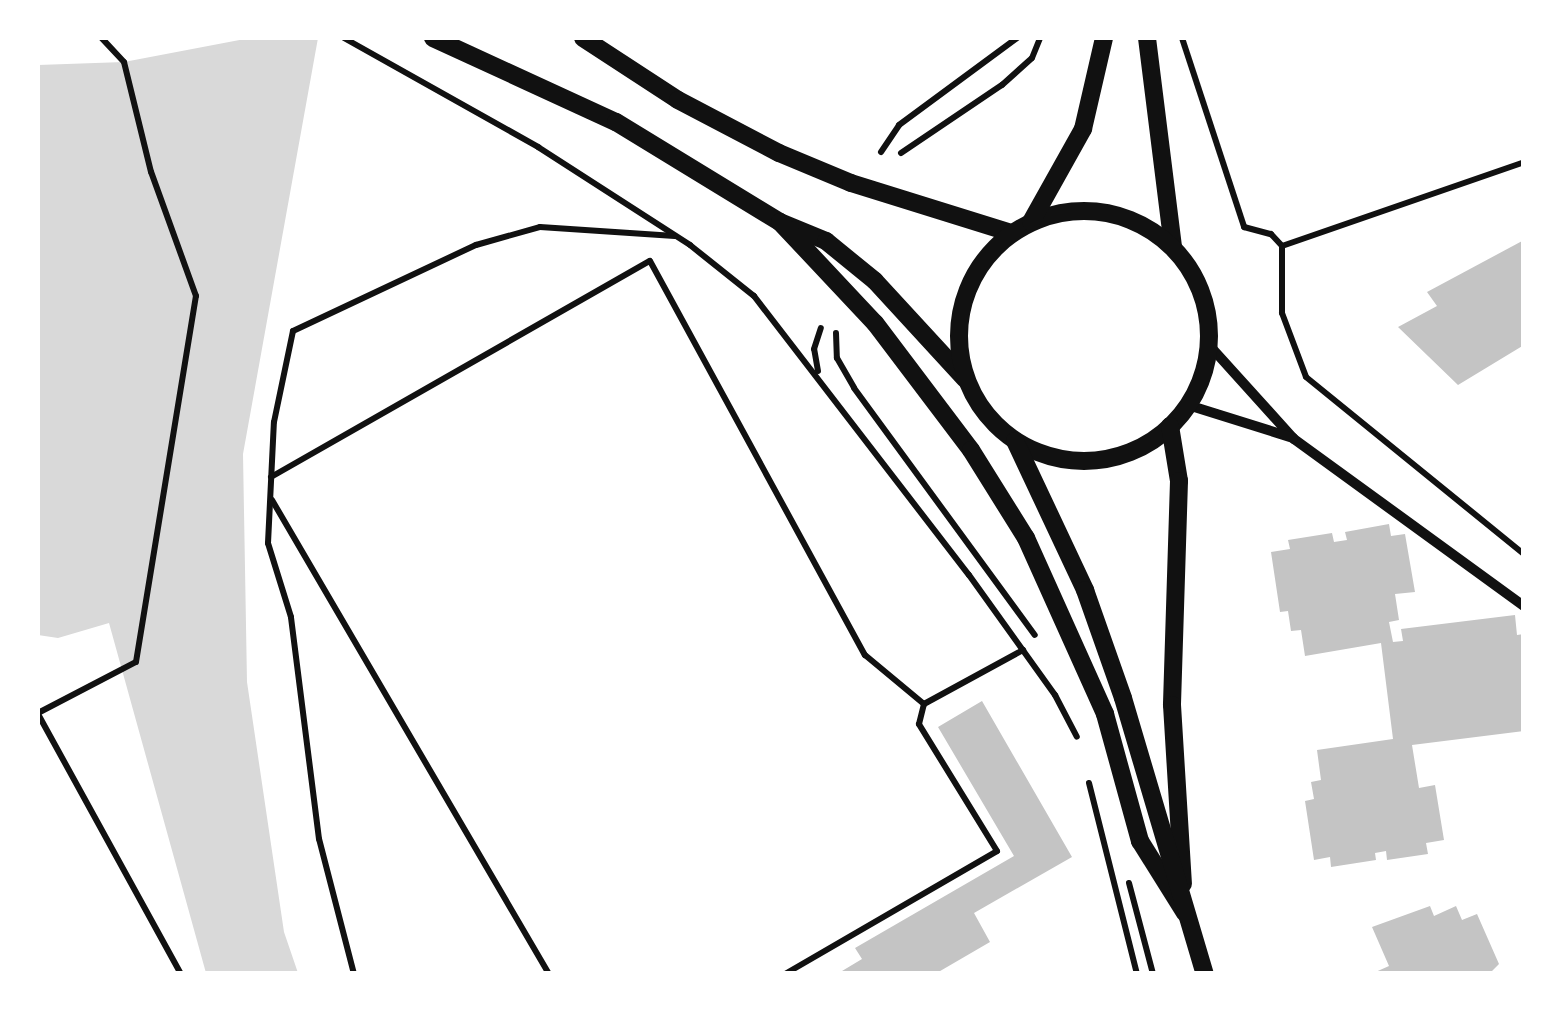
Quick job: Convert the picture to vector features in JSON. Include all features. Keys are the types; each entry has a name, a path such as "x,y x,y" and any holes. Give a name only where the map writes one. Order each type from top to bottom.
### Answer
{"street":[{"path":"434,38 616,122 780,222 826,241 875,281 966,380 986,414 1015,441 1085,590 1204,974"},
{"path":"583,38 678,100 780,153 851,183 1012,233"},
{"path":"1031,222 1082,129 1104,38"},
{"path":"1015,441 1062,458 1112,458 1170,426 1188,405 1209,345 1200,292 1172,247 1150,105 1147,38"},
{"path":"966,380 958,340 964,299 982,262 1012,233 1031,222 1091,211 1120,216 1172,247"},
{"path":"780,222 876,323 971,450 1026,538 1106,714 1140,842 1185,913"},
{"path":"1209,345 1294,439 1524,606"},
{"path":"1188,405 1294,439"},
{"path":"1170,426 1180,481 1172,705 1185,913"}],"path":[{"path":"102,38 124,62 151,172 196,296 136,662 38,713 181,974"},
{"path":"344,38 386,59 676,236 754,296 818,372 1056,695 1080,748"},
{"path":"882,152 899,125 1017,38"},
{"path":"901,153 1002,85 1032,58 1040,38"},
{"path":"1182,38 1244,227 1271,234 1282,246 1282,314 1306,377 1524,554"},
{"path":"1282,246 1524,162"},
{"path":"354,974 318,840 291,616 268,543 274,422 294,332 309,319 476,245 540,227 676,236"},
{"path":"271,478 650,261 865,655 924,704"},
{"path":"818,372 814,349 821,328"},
{"path":"836,333 837,358 854,388 1047,652"},
{"path":"270,498 549,974"},
{"path":"785,974 997,851 919,724 924,704 1023,650"},
{"path":"1084,764 1137,974"},
{"path":"1126,869 1153,974"}],"shaded area":[{"path":"250,38 318,38 243,454 247,682 284,932 298,973 206,973 109,623 58,638 38,635 38,65 124,62"}],"building":[{"path":"1524,240 1524,345 1458,385 1398,327 1437,306 1427,292"},
{"path":"1389,524 1391,536 1405,534 1415,592 1395,594 1399,620 1389,622 1393,642 1403,641 1401,629 1515,615 1517,635 1524,634 1524,731 1412,745 1419,788 1435,785 1444,840 1426,843 1428,854 1387,860 1386,851 1375,853 1376,860 1331,867 1330,857 1314,860 1305,801 1314,799 1311,782 1321,780 1317,750 1393,739 1381,643 1305,656 1301,630 1291,631 1288,611 1280,612 1271,552 1290,549 1288,540 1332,533 1334,542 1347,540 1345,532"},
{"path":"982,701 1072,857 974,913 990,942 935,974 837,974 862,959 855,948 1014,856 938,727"},
{"path":"1430,906 1434,916 1456,906 1462,920 1477,914 1499,964 1489,974 1371,974 1389,966 1372,927"}]}
